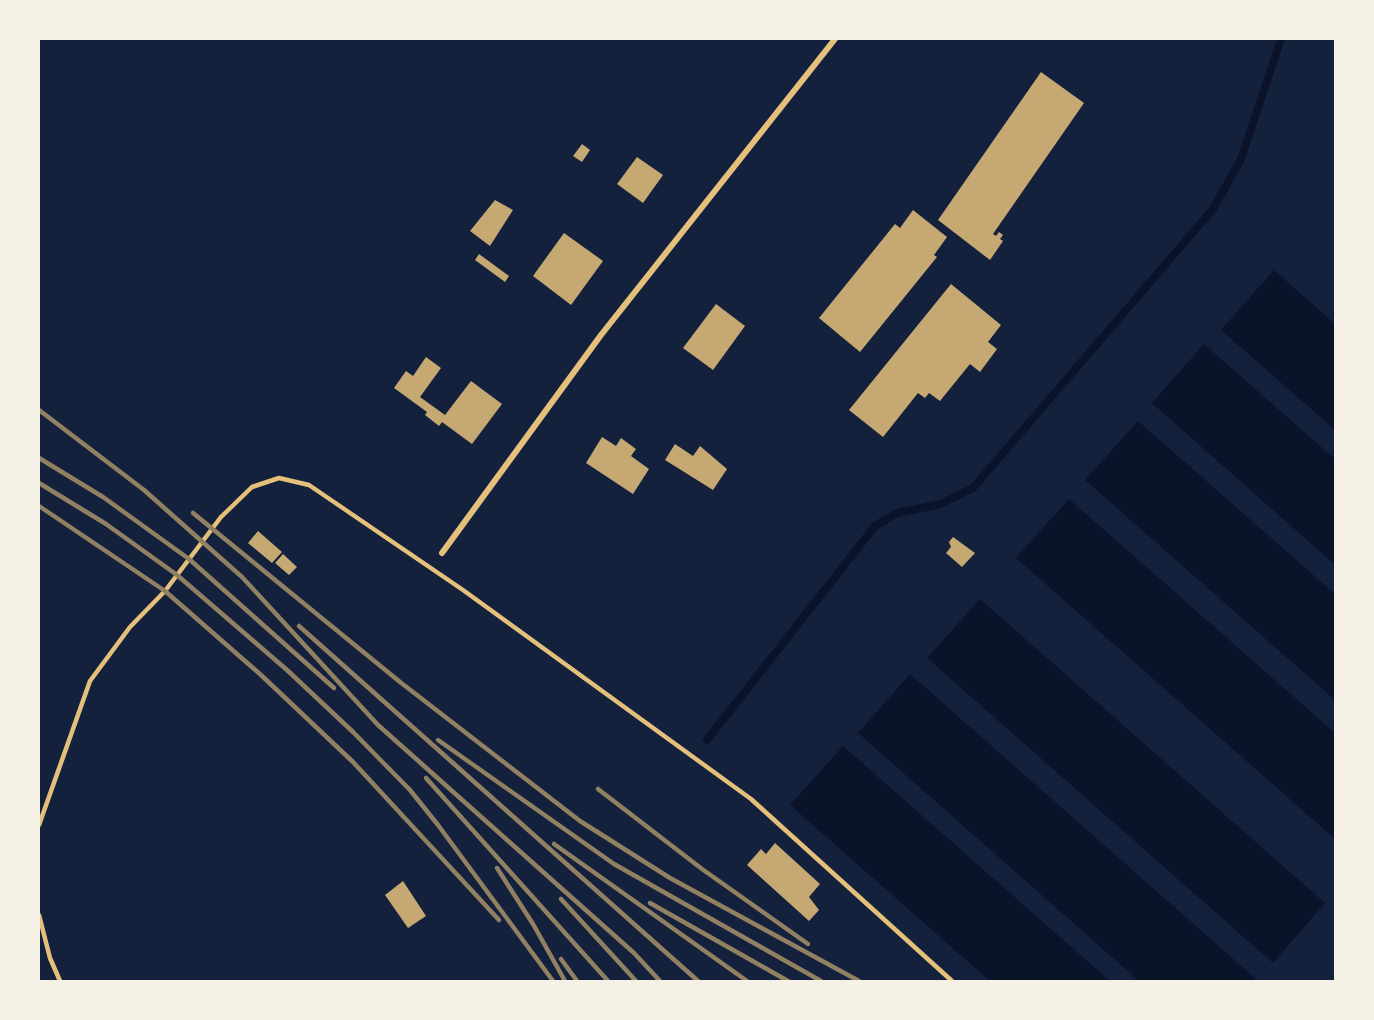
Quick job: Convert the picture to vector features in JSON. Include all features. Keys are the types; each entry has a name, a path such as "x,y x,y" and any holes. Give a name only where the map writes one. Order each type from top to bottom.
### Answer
{"street":[{"path":"442,554 601,335 835,39"}],"lane":[{"path":"39,825 90,681 130,627 165,591 221,517 252,487 279,478 309,485 463,590 751,799 952,981"},
{"path":"39,915 50,958 60,981"}],"water":[{"path":"1274,270 1335,324 1335,430 1221,330"},
{"path":"1204,344 1335,459 1335,565 1152,403"},
{"path":"1138,421 1335,594 1335,700 1085,480"},
{"path":"1069,499 1335,733 1335,839 1016,558"},
{"path":"980,599 1325,903 1273,963 927,658"},
{"path":"910,674 1256,979 1254,981 1139,981 858,733"},
{"path":"843,746 1110,981 990,981 790,805"}],"building":[{"path":"1041,72 1084,103 993,234 996,236 999,232 1003,235 1000,239 1003,241 990,260 938,220"},
{"path":"582,144 590,150 582,162 573,156"},
{"path":"637,157 663,175 643,203 617,184"},
{"path":"495,200 513,210 490,246 470,231"},
{"path":"913,210 947,237 934,255 937,257 860,352 819,318 895,224 900,228"},
{"path":"564,233 603,261 571,305 533,276"},
{"path":"479,254 509,276 505,282 475,260"},
{"path":"951,284 1001,325 988,342 997,349 980,372 970,364 940,401 929,393 925,398 918,393 883,437 849,410"},
{"path":"716,304 745,326 713,370 683,348"},
{"path":"426,357 441,368 420,397 445,415 471,381 502,404 472,444 442,422 439,426 425,415 427,412 394,388 406,371 413,376"},
{"path":"602,437 616,446 621,438 636,449 631,456 649,469 633,494 586,463"},
{"path":"675,444 693,456 700,446 727,469 713,490 665,460"},
{"path":"258,531 282,552 272,563 248,543"},
{"path":"953,537 975,553 962,567 946,553 951,547 949,542"},
{"path":"283,554 297,567 289,575 275,563"},
{"path":"775,843 820,884 809,897 819,910 809,921 747,865 761,849 766,854"},
{"path":"403,881 426,916 408,928 385,895"}],"waterway":[{"path":"707,740 875,526 897,513 941,504 973,488 1213,209 1241,159 1281,39"}],"railway":[{"path":"39,410 144,490 242,577 378,725 634,953 660,981"},
{"path":"39,458 103,497 189,559 334,688"},
{"path":"39,483 106,524 177,575 287,670 353,732 410,790 553,981"},
{"path":"39,506 165,591 261,675 353,762 499,920"},
{"path":"193,513 400,682 580,821 670,878 859,981"},
{"path":"299,626 698,981"},
{"path":"438,740 614,864 821,981"},
{"path":"426,778 608,981"},
{"path":"598,789 702,869 808,944"},
{"path":"554,844 747,981"},
{"path":"497,868 533,924 565,981"},
{"path":"561,899 636,981"},
{"path":"650,903 788,981"},
{"path":"561,959 577,981"}]}
